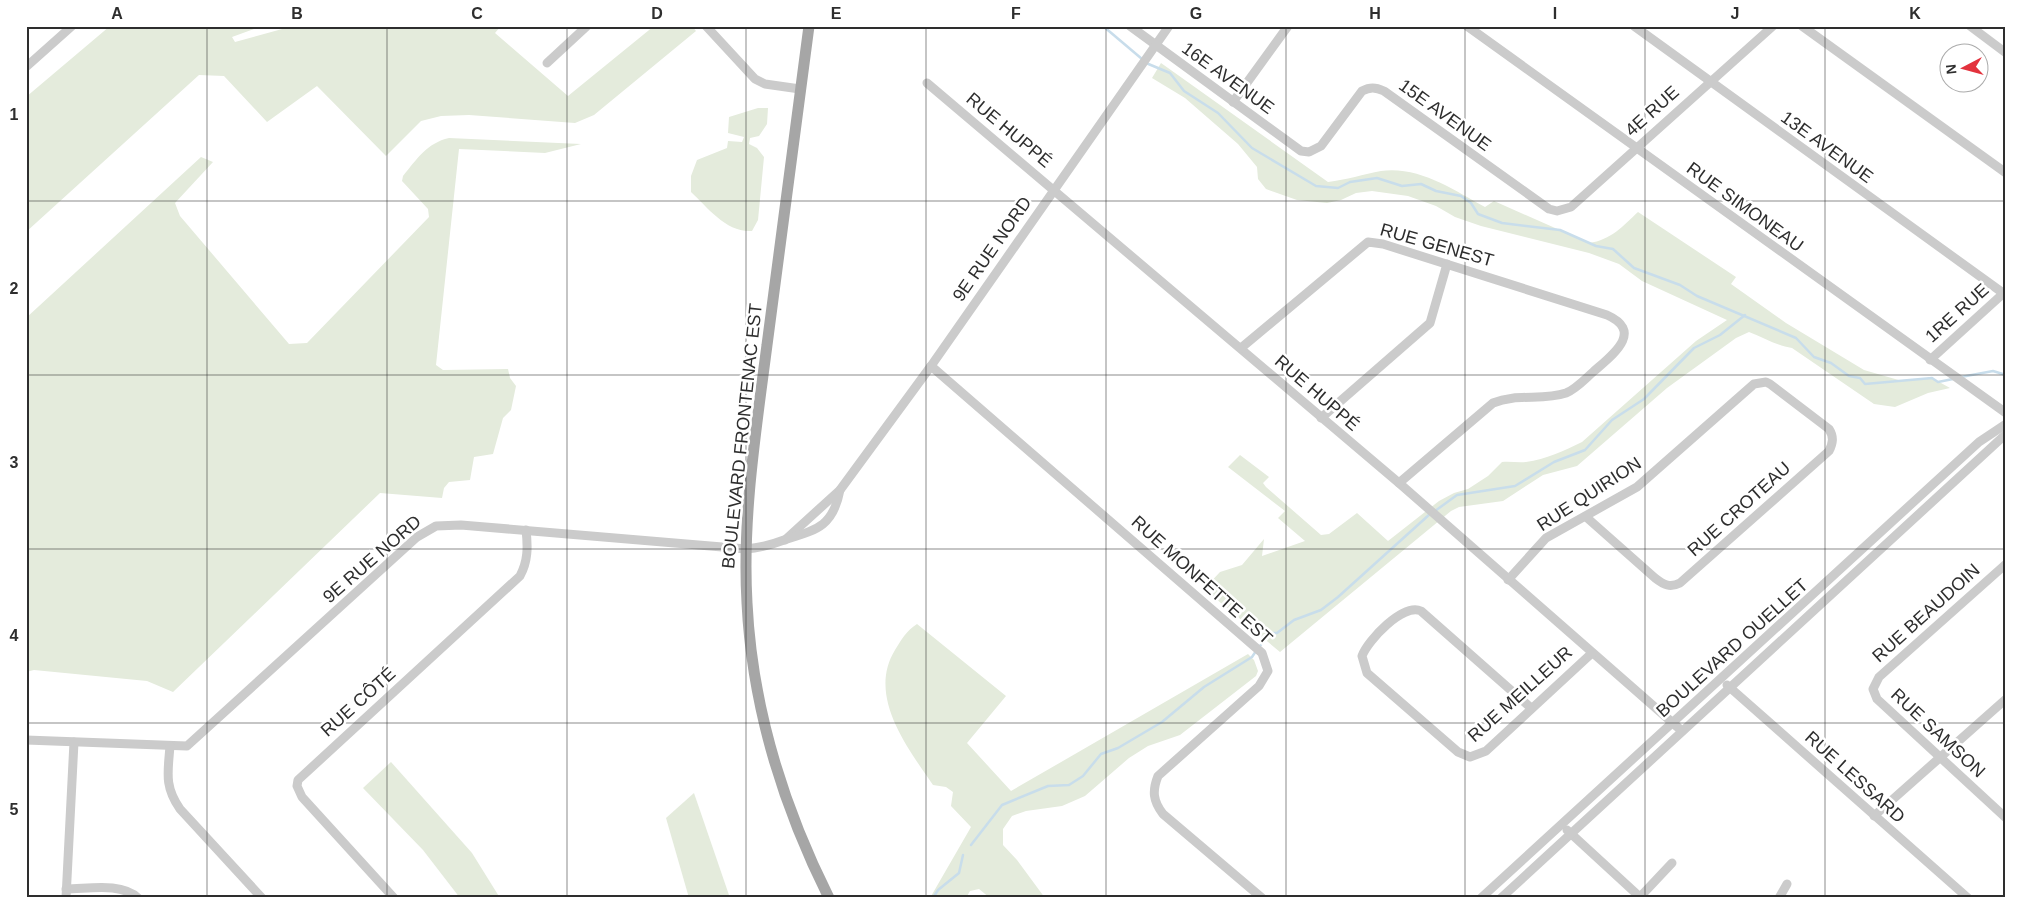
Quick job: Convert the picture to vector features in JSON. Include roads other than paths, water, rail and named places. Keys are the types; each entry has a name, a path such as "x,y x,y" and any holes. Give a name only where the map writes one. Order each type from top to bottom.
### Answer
{"main road":[{"name":"BOULEVARD FRONTENAC EST","path":"808,26 761,390 746,549 748,624 763,717 787,799 802,839 829,898"}],"street":[{"path":"26,67 72,26"},
{"path":"546,63 587,26"},
{"path":"706,26 755,79 765,84 800,89"},
{"name":"16E AVENUE","path":"1130,26 1301,151 1309,152"},
{"name":"9E RUE NORD","path":"785,540 840,490 930,366 1169,26"},
{"path":"1233,102 1288,26"},
{"name":"RUE SIMONEAU","path":"1466,26 2006,413"},
{"name":"13E AVENUE","path":"1634,26 1709,82 2004,292"},
{"name":"4E RUE","path":"1549,209 1557,211 1571,206 1773,26"},
{"path":"1802,26 2006,172"},
{"path":"1970,26 2006,52"},
{"name":"RUE HUPPÉ","path":"928,83 1054,188 1399,483 1682,731"},
{"name":"15E AVENUE","path":"1309,152 1321,146 1362,91 1368,88 1376,88 1384,91 1549,209"},
{"name":"RUE GENEST","path":"1241,348 1368,242 1383,244 1447,264 1606,315 1618,322 1622,328 1623,343 1620,349 1574,389 1562,394 1513,397 1494,403 1399,483"},
{"path":"1321,418 1430,323 1447,264"},
{"name":"1RE RUE","path":"1930,360 2004,292"},
{"name":"RUE MONFETTE EST","path":"930,366 1262,653 1268,670 1259,686 1162,773 1154,787 1156,805 1163,814 1262,898"},
{"name":"RUE CROTEAU","path":"1585,516 1661,582 1673,586 1680,583 1823,456 1832,445 1833,441 1829,429 1770,384 1760,382"},
{"name":"RUE QUIRION","path":"1508,580 1546,538 1637,487 1754,384 1760,382"},
{"name":"BOULEVARD OUELLET","path":"1481,898 1979,442 2006,424"},
{"name":"BOULEVARD OUELLET","path":"1501,898 2006,434"},
{"name":"9E RUE NORD","path":"26,740 187,746 417,537 430,528 451,525 746,549 766,547 807,534 821,526 838,504 840,490"},
{"name":"RUE CÔTÉ","path":"394,898 302,797 297,786 298,780 520,576 527,560 526,530"},
{"name":"RUE BEAUDOIN","path":"1873,690 1879,677 2006,564"},
{"name":"RUE MEILLEUR","path":"1531,708 1421,611 1410,609 1400,613 1367,645 1362,656 1364,668 1458,752 1470,757 1486,751 1592,653"},
{"name":"RUE LESSARD","path":"1721,680 1968,898"},
{"name":"RUE SAMSON","path":"1873,690 1877,699 2006,818"},
{"path":"1874,816 2006,699"},
{"path":"74,742 66,893 118,888 126,890 138,898"},
{"path":"170,746 168,781 171,796 180,809 262,898"},
{"path":"1561,825 1640,897 1672,863"},
{"path":"1779,898 1787,884"}],"waterway":[{"path":"1103,26 1142,59"},
{"path":"1146,63 1170,73 1184,91 1218,113 1252,148 1316,186 1338,188 1350,182 1377,178 1402,186 1421,184 1436,191 1461,196 1471,203 1478,214 1502,223 1560,230 1596,246 1613,249 1634,268 1680,285 1697,296 1796,338 1814,357 1831,363 1849,376 1860,378 1865,384 1932,378 1938,382 1953,379"},
{"path":"1435,511 1457,495 1515,486 1554,462 1585,450 1612,420 1644,399 1694,348 1720,335 1745,315"},
{"path":"1961,377 1993,371 2006,375"},
{"path":"1259,647 1271,633 1277,633 1294,620 1321,610 1338,597 1430,514"},
{"path":"971,845 1002,805 1048,786 1069,785 1083,776 1101,754 1118,748 1162,722 1204,687 1252,657 1256,651"},
{"path":"933,898 938,890 959,873 963,855"}]}
